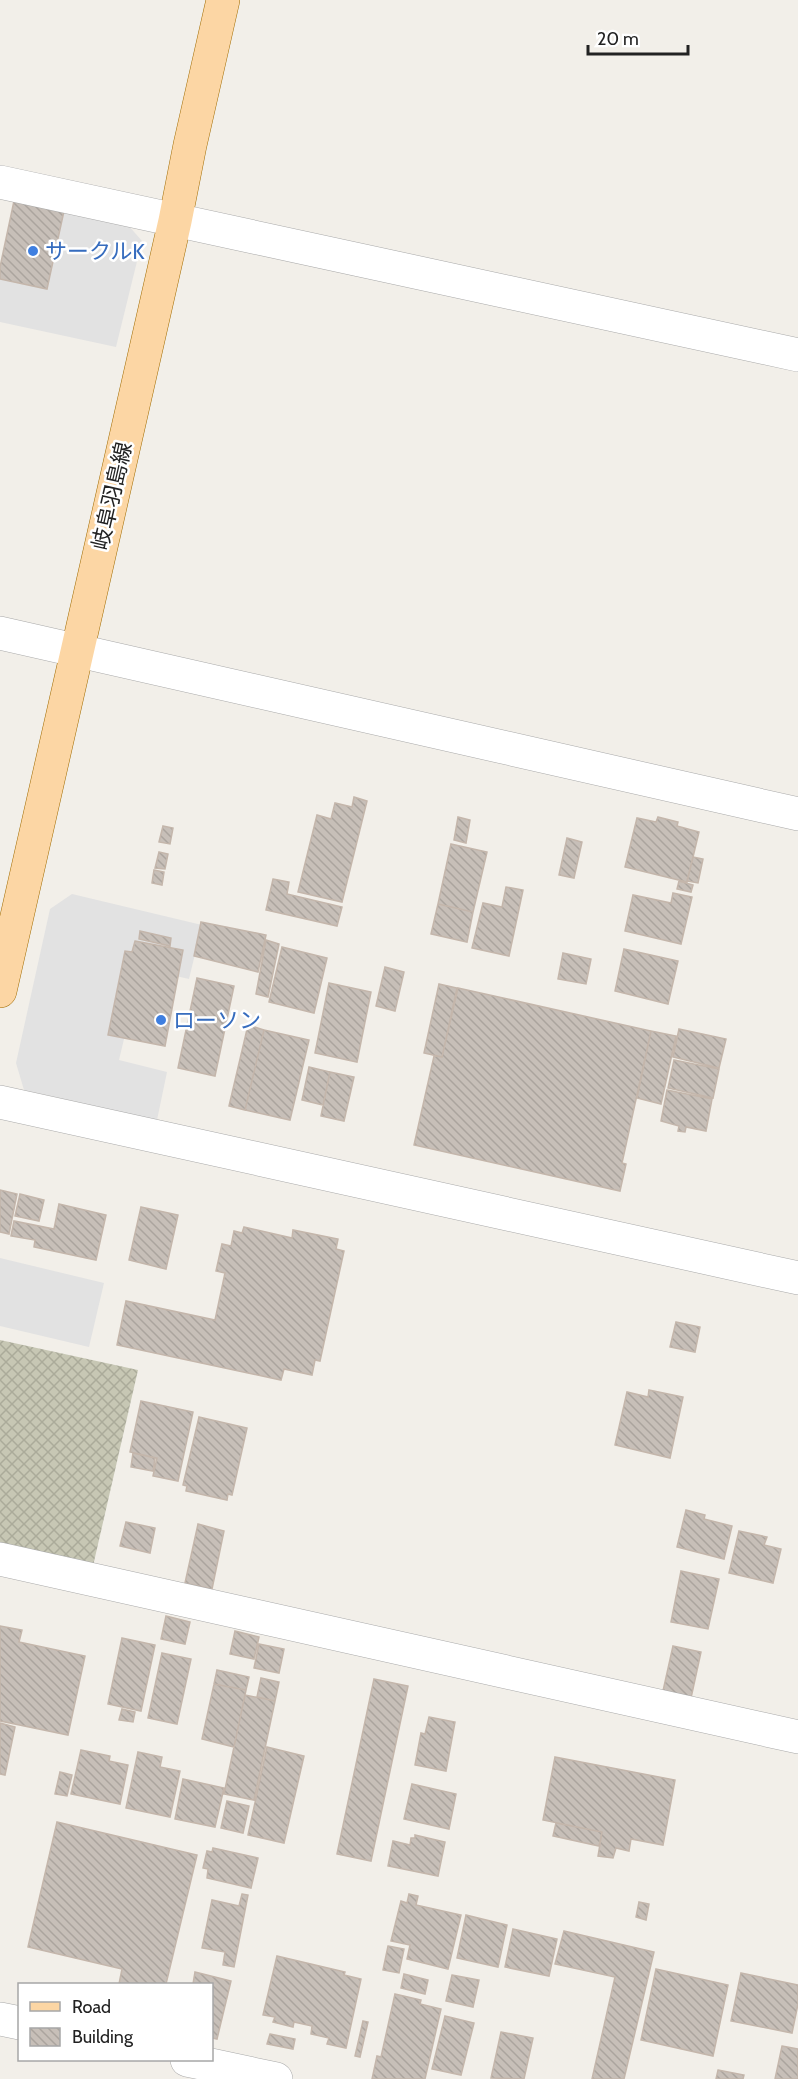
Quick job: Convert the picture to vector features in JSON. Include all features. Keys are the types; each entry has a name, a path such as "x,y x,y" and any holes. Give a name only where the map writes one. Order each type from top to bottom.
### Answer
{"main road":[{"name":"岐阜羽島線","path":"0,991 223,0"}],"street":[{"path":"0,182 798,355"},
{"path":"0,633 798,814"},
{"path":"0,1102 798,1278"},
{"path":"0,1559 798,1737"},
{"path":"0,2019 18,2023"},
{"path":"192,2061 276,2079"}],"shaded area":[{"path":"64,211 128,225 142,241 116,347 0,322 0,279"},
{"path":"72,894 202,925 189,979 141,968 119,1060 167,1072 157,1120 24,1090 16,1063 50,909"},
{"path":"0,1258 104,1283 89,1347 0,1326"},
{"path":"0,1340 138,1370 93,1566 0,1545"}],"building":[{"path":"14,201 64,211 47,289 0,279 0,267"},
{"path":"354,797 367,801 342,902 298,892 317,815 331,819 335,803 352,807"},
{"path":"458,817 470,820 466,843 454,840"},
{"path":"658,817 678,822 677,826 699,832 687,882 625,867 637,818 656,822"},
{"path":"163,826 173,828 170,844 159,842"},
{"path":"567,838 582,842 574,878 559,875"},
{"path":"451,844 487,852 473,912 438,904"},
{"path":"159,852 168,854 165,869 155,868"},
{"path":"693,857 703,859 698,883 687,881"},
{"path":"154,870 164,872 162,885 152,883"},
{"path":"273,879 289,882 287,894 342,907 337,926 266,910"},
{"path":"679,881 693,885 691,892 677,889"},
{"path":"506,887 523,890 509,956 472,948 483,903 502,907"},
{"path":"673,893 692,897 681,944 625,931 633,895 671,903"},
{"path":"438,904 473,912 467,942 431,934"},
{"path":"201,922 266,935 258,972 194,956"},
{"path":"140,931 171,938 170,946 139,939"},
{"path":"266,940 279,944 268,997 256,994"},
{"path":"135,941 183,950 165,1046 108,1035 125,951 132,952"},
{"path":"282,947 327,958 314,1013 269,1002"},
{"path":"624,949 678,961 668,1004 615,991"},
{"path":"563,953 591,959 586,984 558,979"},
{"path":"385,967 404,972 395,1011 376,1006"},
{"path":"197,978 234,986 215,1076 178,1068"},
{"path":"329,983 371,992 357,1062 315,1053"},
{"path":"439,984 457,988 442,1057 424,1053"},
{"path":"458,988 651,1031 622,1163 626,1164 620,1191 414,1145 434,1056 442,1057"},
{"path":"248,1025 264,1030 245,1110 229,1106"},
{"path":"679,1029 726,1039 719,1068 673,1057"},
{"path":"264,1030 309,1040 290,1120 245,1110"},
{"path":"651,1031 676,1036 661,1104 637,1098"},
{"path":"674,1060 719,1069 713,1098 668,1088"},
{"path":"309,1067 330,1072 323,1105 302,1100"},
{"path":"330,1072 354,1077 344,1121 321,1116"},
{"path":"667,1090 712,1099 706,1131 686,1127 685,1132 678,1131 679,1126 661,1121"},
{"path":"0,1190 17,1194 9,1234 0,1232"},
{"path":"20,1194 44,1200 39,1221 15,1216"},
{"path":"59,1204 106,1215 96,1260 34,1247 35,1240 11,1236 14,1221 54,1229"},
{"path":"141,1207 178,1215 166,1269 129,1260"},
{"path":"244,1227 292,1238 293,1230 338,1239 336,1249 344,1251 320,1361 315,1360 312,1375 284,1369 281,1380 117,1345 126,1301 215,1320 225,1273 216,1271 222,1244 231,1246 234,1231 242,1233"},
{"path":"676,1322 700,1327 695,1352 670,1347"},
{"path":"649,1390 683,1397 670,1458 615,1445 627,1392 648,1397"},
{"path":"141,1401 193,1412 178,1481 153,1476 157,1458 130,1452"},
{"path":"199,1417 247,1428 232,1495 228,1494 227,1500 186,1491 187,1486 183,1485"},
{"path":"133,1453 155,1458 153,1471 131,1467"},
{"path":"686,1510 705,1515 704,1519 732,1526 724,1559 677,1547"},
{"path":"126,1522 155,1528 150,1553 120,1546"},
{"path":"198,1524 224,1531 212,1589 185,1583"},
{"path":"739,1531 767,1537 764,1545 781,1549 773,1583 729,1573"},
{"path":"681,1571 719,1579 708,1629 671,1622"},
{"path":"166,1616 190,1622 185,1644 161,1639"},
{"path":"0,1626 22,1630 19,1642 85,1656 68,1735 0,1721"},
{"path":"235,1631 259,1637 254,1659 230,1654"},
{"path":"122,1638 155,1645 141,1711 108,1704"},
{"path":"259,1644 284,1649 279,1673 254,1668"},
{"path":"673,1646 701,1652 691,1698 663,1691"},
{"path":"162,1653 191,1659 177,1724 148,1718"},
{"path":"217,1670 249,1677 246,1690 214,1684"},
{"path":"261,1678 279,1682 275,1701 257,1697"},
{"path":"374,1679 408,1686 371,1861 337,1854"},
{"path":"214,1684 246,1690 234,1747 202,1739"},
{"path":"245,1695 275,1701 254,1800 224,1794"},
{"path":"122,1709 135,1712 133,1722 119,1720"},
{"path":"429,1717 455,1722 446,1771 415,1765 421,1733 425,1734"},
{"path":"0,1723 15,1727 5,1775 0,1774"},
{"path":"267,1747 304,1756 284,1843 248,1835"},
{"path":"81,1750 110,1756 109,1761 128,1765 120,1804 71,1794"},
{"path":"138,1752 162,1757 160,1767 180,1771 170,1817 126,1808"},
{"path":"555,1757 675,1780 663,1845 631,1839 629,1851 616,1848 613,1858 598,1856 602,1832 543,1820"},
{"path":"60,1772 72,1775 67,1796 55,1794"},
{"path":"183,1779 224,1788 215,1827 175,1819"},
{"path":"412,1784 456,1794 449,1829 404,1819"},
{"path":"227,1801 249,1806 243,1833 221,1828"},
{"path":"57,1822 197,1855 166,1983 119,1983 122,1969 28,1947"},
{"path":"556,1823 602,1832 599,1846 553,1836"},
{"path":"415,1835 445,1842 438,1876 388,1866 393,1841 410,1845 411,1838 415,1838"},
{"path":"213,1848 258,1858 251,1888 207,1878 208,1869 203,1868 207,1851 212,1852"},
{"path":"242,1894 248,1895 234,1967 223,1965 225,1952 202,1948 212,1900 239,1906"},
{"path":"409,1894 418,1896 416,1905 461,1915 448,1969 407,1959 410,1945 391,1941 401,1901 407,1903"},
{"path":"639,1902 649,1904 646,1920 636,1917"},
{"path":"466,1915 507,1925 498,1967 457,1958"},
{"path":"513,1929 557,1939 549,1976 505,1967"},
{"path":"564,1931 654,1952 624,2079 592,2079 615,1977 555,1964"},
{"path":"388,1946 404,1949 399,1973 383,1970"},
{"path":"277,1956 345,1972 344,1975 361,1979 346,2048 327,2044 329,2038 311,2034 312,2026 294,2022 293,2027 273,2022 275,2017 263,2015"},
{"path":"656,1969 728,1985 713,2056 641,2040"},
{"path":"195,1972 231,1981 217,2039 213,2038 213,1983 193,1983"},
{"path":"741,1973 798,1985 798,2004 792,2033 731,2021"},
{"path":"404,1974 428,1980 425,1994 401,1988"},
{"path":"452,1975 479,1980 473,2007 446,2001"},
{"path":"395,1994 421,2000 420,2004 441,2009 425,2079 372,2079 377,2056 381,2057"},
{"path":"445,2016 474,2023 461,2075 432,2069"},
{"path":"363,2021 368,2022 360,2057 355,2056"},
{"path":"501,2032 533,2038 524,2079 491,2078"},
{"path":"270,2034 295,2039 293,2049 267,2044"},
{"path":"782,2046 798,2049 798,2079 775,2079"},
{"path":"718,2070 744,2075 743,2079 716,2079"}],"place":[{"name":"サークルK","path":"33,251"},
{"name":"ローソン","path":"161,1020"}]}
